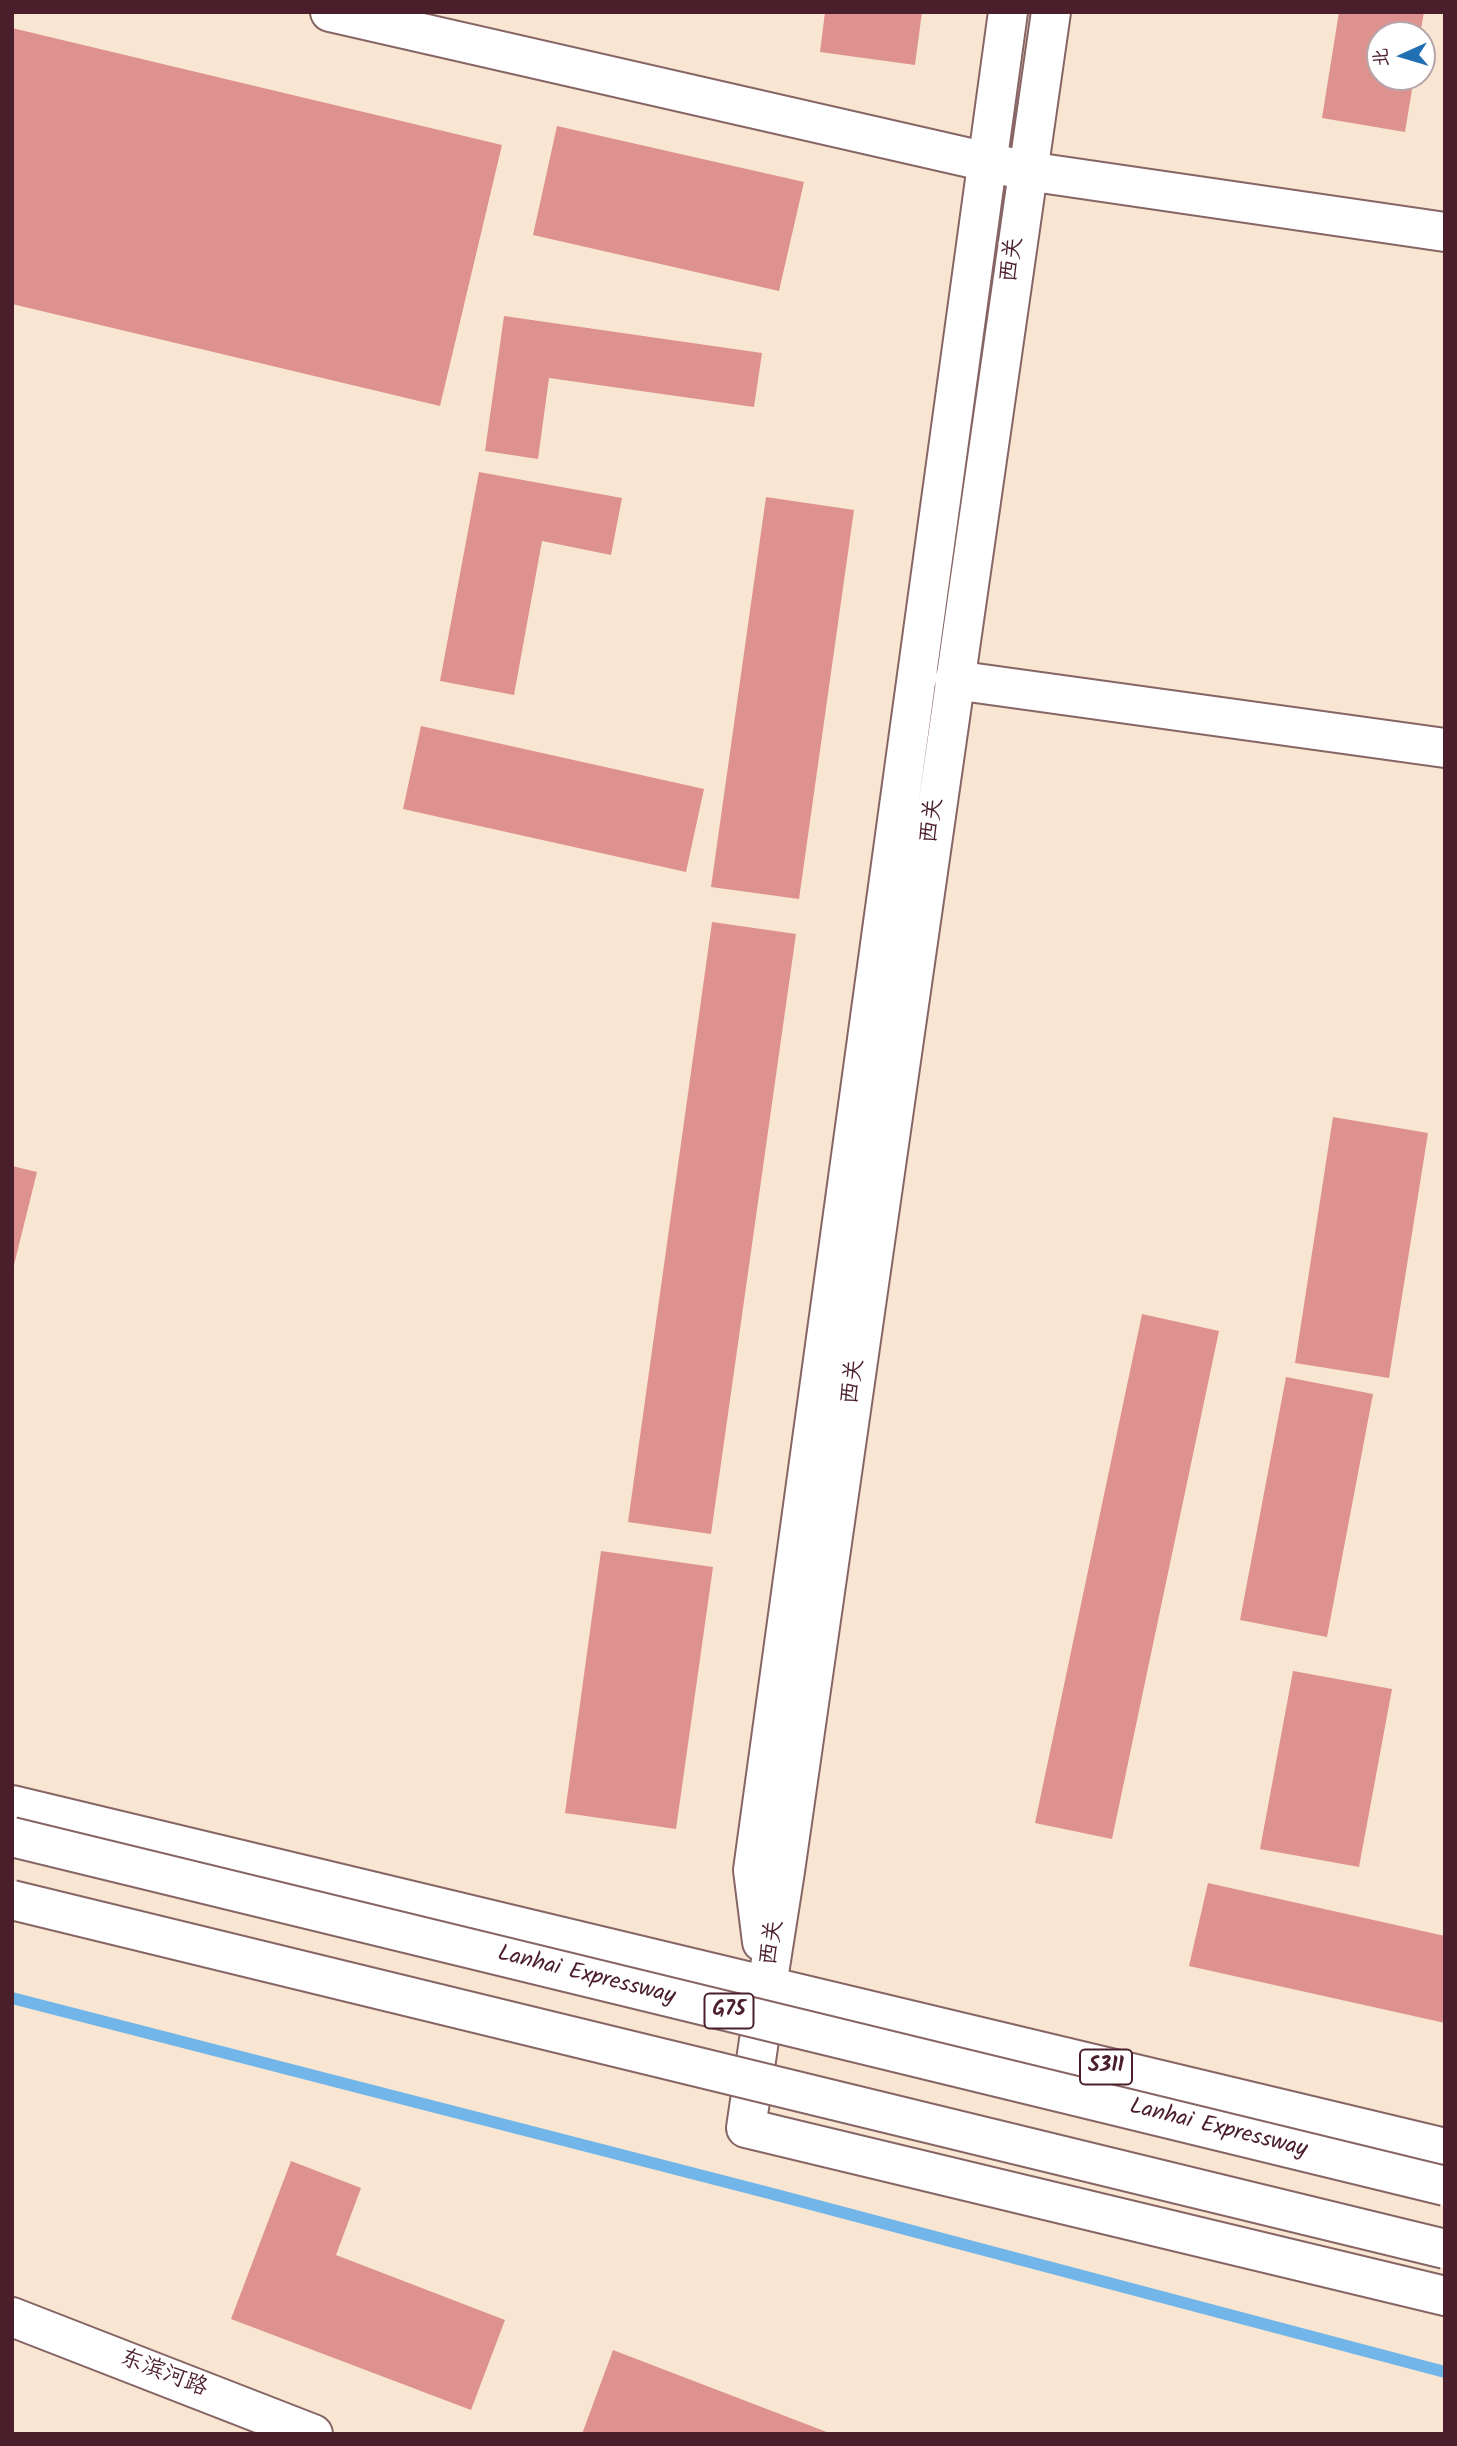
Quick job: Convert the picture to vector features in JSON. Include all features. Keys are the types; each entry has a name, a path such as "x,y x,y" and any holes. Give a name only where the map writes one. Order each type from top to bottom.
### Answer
{"main road":[{"path":"330,12 1027,171 1445,232"},
{"name":"西关","path":"767,1986 753,1870 1008,12"},
{"name":"西关","path":"767,1986 1051,12"},
{"path":"954,680 1445,748"},
{"path":"12,1805 767,1986 746,2128 1445,2296"},
{"name":"Lanhai Expressway","path":"12,1837 1445,2186"},
{"path":"12,1900 1445,2249"},
{"name":"S311","path":"767,1986 1445,2148"},
{"name":"东滨河路","path":"12,2317 313,2434"}],"building":[{"path":"825,12 922,12 915,65 820,52"},
{"path":"1339,12 1424,12 1422,21 1366,21 1366,91 1412,91 1405,132 1322,118"},
{"path":"12,28 502,145 440,406 12,304"},
{"path":"557,126 804,182 779,291 533,235"},
{"path":"504,316 762,353 754,407 549,378 538,459 485,451"},
{"path":"479,472 622,498 611,555 542,541 514,695 440,681"},
{"path":"766,497 854,510 799,899 711,887"},
{"path":"421,726 704,789 686,872 403,809"},
{"path":"712,922 796,934 711,1534 628,1522"},
{"path":"1333,1117 1428,1133 1389,1378 1295,1363"},
{"path":"12,1166 37,1172 13,1269 12,1269"},
{"path":"1142,1314 1219,1331 1112,1839 1035,1823"},
{"path":"1286,1377 1373,1394 1327,1637 1240,1620"},
{"path":"601,1551 713,1567 676,1829 565,1813"},
{"path":"1293,1671 1392,1689 1359,1867 1260,1849"},
{"path":"1208,1883 1445,1936 1445,2023 1189,1966"},
{"path":"291,2161 361,2188 336,2255 505,2320 471,2410 231,2319"},
{"path":"613,2350 832,2434 582,2434"}],"waterway":[{"path":"12,1998 769,2193 1445,2372"}]}
